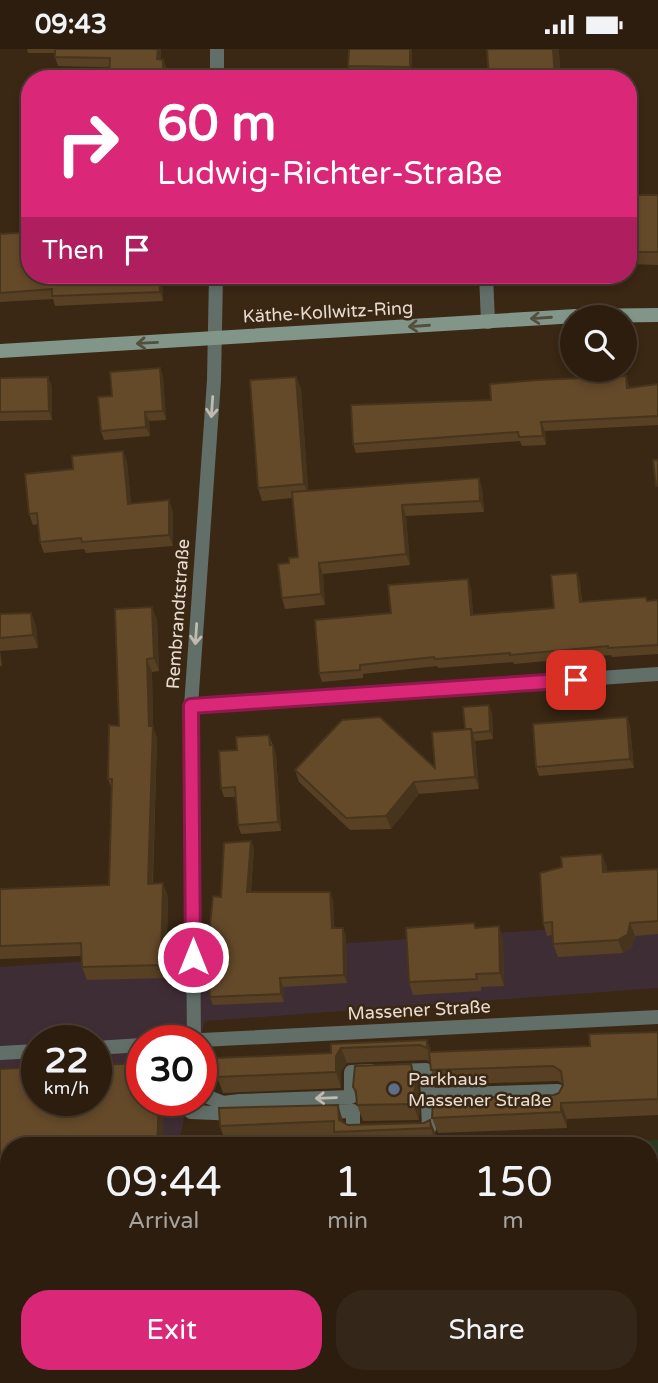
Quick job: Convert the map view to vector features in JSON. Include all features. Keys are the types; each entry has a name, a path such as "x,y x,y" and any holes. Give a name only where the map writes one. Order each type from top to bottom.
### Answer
{"main road":[{"name":"Käthe-Kollwitz-Ring","path":"0,351 576,316 658,315"}],"street":[{"path":"217,49 217,70"},
{"name":"Rembrandtstraße","path":"190,1025 191,706 215,339 216,284"},
{"path":"486,284 488,322"},
{"path":"191,706 658,674"},
{"name":"Massener Straße","path":"217,1040 658,1017"},
{"path":"0,1053 21,1052"},
{"path":"217,1101 223,1103 351,1097 351,1072 426,1070 428,1095 558,1091 559,1101 428,1106 429,1129 404,1130"},
{"path":"217,1112 353,1111 353,1131 379,1131"}],"shaded area":[{"path":"658,922 658,988 205,1021 204,1025 126,1025 126,1116 185,1116 180,1137 0,1137 0,967"}],"building":[{"path":"55,49 158,49 157,59 163,60 163,70 109,70 110,58 55,57"},
{"path":"349,49 410,49 410,67 348,66"},
{"path":"487,49 553,49 554,70 488,70"},
{"path":"637,195 658,195 658,252 637,252"},
{"path":"21,233 21,284 160,284 160,292 52,296 52,289 0,293 0,234"},
{"path":"160,368 163,411 145,412 146,427 101,431 98,397 112,396 110,372"},
{"path":"48,377 49,411 0,412 0,378"},
{"path":"296,377 304,484 258,488 250,380"},
{"path":"538,380 626,382 627,388 658,384 658,416 541,422 543,436 519,437 518,432 353,444 351,405 491,400 490,384"},
{"path":"123,451 128,504 169,500 169,535 82,542 81,538 40,542 37,513 29,514 25,474 73,469 72,456"},
{"path":"653,460 658,460 658,486 656,486"},
{"path":"479,478 480,501 402,505 406,554 319,563 321,594 282,598 278,564 289,563 289,558 298,557 292,492"},
{"path":"577,573 580,602 646,597 647,601 658,600 658,645 434,657 360,665 360,670 319,673 315,620 391,613 388,585 468,579 471,615 554,608 551,575"},
{"path":"152,607 154,658 147,659 149,726 153,726 148,884 163,883 161,965 82,967 81,943 0,946 0,889 109,885 112,779 108,779 109,725 119,726 115,609"},
{"path":"31,613 33,635 0,638 0,614"},
{"path":"489,705 490,731 472,733 471,729 465,729 463,707"},
{"path":"380,717 435,768 432,732 471,729 475,777 414,782 386,816 346,818 295,770 342,720"},
{"path":"627,717 630,759 536,767 533,724"},
{"path":"269,735 270,745 273,745 278,822 238,825 235,787 221,788 219,751 237,750 236,737"},
{"path":"251,841 247,892 330,892 332,928 343,928 344,975 280,978 281,994 210,997 207,954 213,896 221,897 224,843"},
{"path":"602,854 603,872 658,869 658,921 630,923 628,934 618,940 553,944 552,922 543,923 540,873 562,867 561,857"},
{"path":"474,923 475,928 499,926 500,973 476,974 477,979 409,982 406,928"},
{"path":"658,1032 658,1099 561,1103 561,1112 432,1118 433,1100 554,1095 559,1093 563,1085 561,1071 553,1066 431,1070 429,1052 590,1046 589,1034"},
{"path":"427,1040 427,1048 420,1045 341,1048 336,1056 336,1072 217,1077 217,1058 331,1053 331,1044"},
{"path":"112,1064 126,1064 126,1116 158,1116 157,1137 0,1137 0,1069 21,1068 21,1116 112,1116"},
{"path":"411,1064 415,1085 413,1104 357,1105 353,1087 355,1066"},
{"path":"338,1105 339,1120 348,1125 424,1123 430,1120 431,1128 334,1132 334,1121 220,1126 219,1108"}],"place":[{"name":"Parkhaus Massener Straße","path":"394,1089"}],"route":[{"path":"193,957 191,706 576,680"}]}
